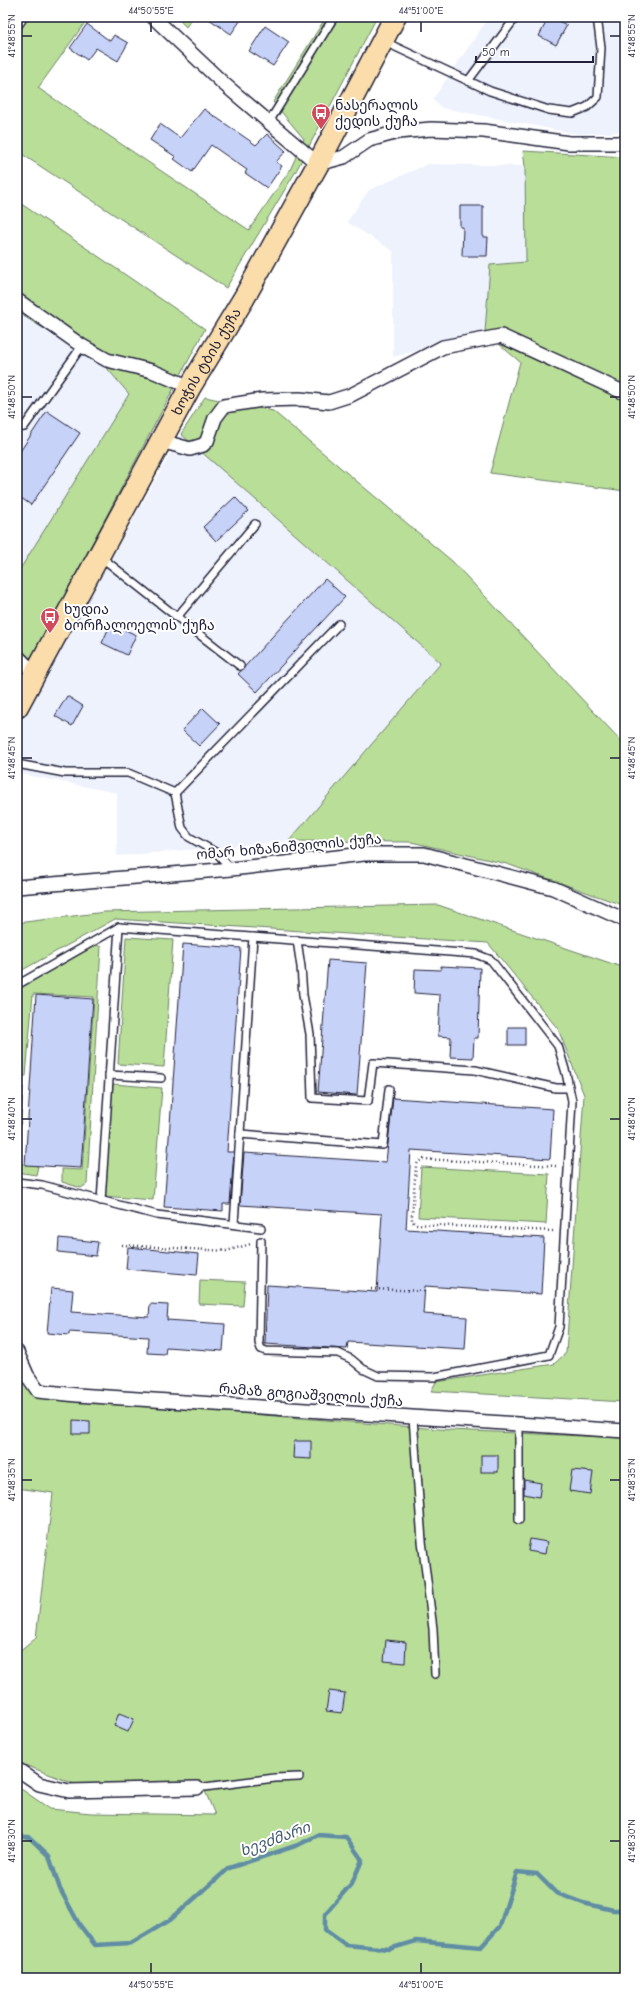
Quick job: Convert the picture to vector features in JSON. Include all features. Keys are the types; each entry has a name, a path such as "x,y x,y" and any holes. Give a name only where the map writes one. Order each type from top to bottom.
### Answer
{"main road":[{"name":"ხოჭის ტბის ქუჩა","path":"17,707 190,387 244,298 318,164 395,17"}],"street":[{"path":"153,17 224,84 318,164 344,157 369,140 398,132 431,129 484,131 569,143 625,143"},
{"path":"17,300 82,346 107,360 152,371 190,387"},
{"path":"161,441 190,449 203,445 207,441 215,418 224,406 262,400 300,399 329,402 351,395 443,347 501,336 625,393"},
{"path":"17,656 35,674"},
{"name":"ომარ ხიზანიშვილის ქუჩა","path":"17,887 231,869 364,854 424,854 553,888 625,920"},
{"name":"რამაზ გოგიაშვილის ქუჩა","path":"17,1352 27,1374 38,1391 413,1418 625,1431"},
{"path":"17,1769 39,1784 69,1791 197,1788"}],"lane":[{"path":"17,27 24,17"},
{"path":"270,122 334,17"},
{"path":"468,81 516,17"},
{"path":"383,41 490,91 549,110 572,113 587,107 598,97 601,48 597,17"},
{"path":"17,428 24,427 82,346"},
{"path":"177,617 255,524"},
{"path":"99,556 240,666"},
{"path":"175,793 339,624"},
{"path":"17,764 65,773 128,773 175,793"},
{"path":"175,793 182,828 189,836 217,853 231,869"},
{"path":"101,1201 119,927"},
{"path":"17,985 119,927 476,954 491,960 558,1046 572,1101 559,1327 549,1355 434,1377 378,1376 363,1369 351,1359 338,1353 266,1351 261,1349 259,1343 261,1241"},
{"path":"234,1224 253,937"},
{"path":"297,940 303,995 310,1034 312,1098 368,1101 373,1063 475,1070 556,1088 569,1088"},
{"path":"109,1075 161,1078"},
{"path":"240,1134 383,1145 389,1089"},
{"path":"17,1182 42,1185 156,1215 261,1228"},
{"path":"413,1418 422,1541 433,1629 435,1674"},
{"path":"519,1425 519,1520"},
{"path":"197,1788 275,1778 299,1777"}],"path":[{"path":"564,1232 415,1224 412,1221 412,1215 416,1166 423,1158 568,1167"},
{"path":"122,1245 226,1251 261,1241"},
{"path":"371,1289 426,1291"}],"shaded area":[{"path":"489,17 625,17 623,22 625,23 625,132 577,134 442,108 433,99"},
{"path":"428,164 525,166 526,263 490,265 485,332 393,357 393,251 347,222 369,190"},
{"path":"17,312 106,367 129,394 17,574"},
{"path":"181,434 441,663 289,841 117,856 117,793 17,773 17,727"}],"green space":[{"path":"20,17 89,17 38,88 249,230 290,170 304,139 273,102 326,17 377,17 296,171 226,288 17,151 17,21"},
{"path":"176,17 193,17 186,27"},
{"path":"523,151 625,157 625,491 490,473 520,362 485,332 490,265 526,262 525,166"},
{"path":"17,201 205,329 17,686 17,574 129,394 106,367 17,312"},
{"path":"205,397 273,411 452,561 625,745 625,906 507,864 411,842 289,841 441,663 181,434"},
{"path":"438,905 625,968 625,1402 431,1391 436,1382 554,1364 566,1353 584,1095 558,1029 488,943 115,919 17,973 17,923 105,912"},
{"path":"126,937 173,940 164,1067 118,1064"},
{"path":"94,944 101,947 87,1184 81,1188 62,1182 62,1169 82,1170 94,997 33,994 26,1076 17,1076 17,990"},
{"path":"113,1084 162,1088 153,1200 103,1196"},
{"path":"17,1086 23,1087 18,1163 38,1166 36,1175 17,1172"},
{"path":"421,1167 549,1174 546,1224 418,1217"},
{"path":"200,1280 245,1282 243,1306 199,1304"},
{"path":"17,1371 36,1397 451,1430 625,1438 625,1978 17,1978 17,1786 50,1809 91,1813 215,1815 202,1784 80,1786 17,1762 17,1654 36,1638 53,1493 17,1488"}],"building":[{"path":"206,17 243,17 231,34"},
{"path":"549,17 567,25 556,45 539,36"},
{"path":"87,24 110,41 114,35 128,43 118,61 96,48 87,60 70,48"},
{"path":"265,26 289,42 273,66 249,51"},
{"path":"204,109 256,145 267,134 286,151 276,162 282,166 267,188 245,173 247,170 211,145 192,172 174,159 176,157 150,140 160,124 180,138"},
{"path":"460,206 483,206 483,237 488,237 487,256 462,256 463,227 460,227"},
{"path":"47,411 80,433 31,505 17,495 17,456"},
{"path":"235,497 248,511 216,541 203,527"},
{"path":"325,579 345,597 257,692 238,674"},
{"path":"111,623 136,635 127,655 102,643"},
{"path":"67,696 83,706 72,726 55,716"},
{"path":"203,708 220,724 199,746 182,730"},
{"path":"183,944 241,948 227,1152 234,1152 230,1204 223,1204 223,1211 164,1207"},
{"path":"328,960 367,963 357,1095 318,1092"},
{"path":"441,966 480,968 478,1038 474,1038 473,1058 450,1057 451,1037 438,1036 440,995 414,993 415,969 441,970"},
{"path":"36,995 93,999 81,1168 25,1165"},
{"path":"508,1027 525,1027 525,1045 508,1045"},
{"path":"393,1098 553,1109 550,1159 411,1150 406,1229 544,1238 541,1294 425,1286 423,1314 467,1317 465,1349 348,1342 347,1349 265,1344 267,1285 377,1292 382,1214 240,1205 244,1153 386,1162"},
{"path":"59,1238 98,1242 96,1256 58,1252"},
{"path":"128,1247 199,1254 197,1275 126,1269"},
{"path":"51,1288 73,1290 71,1312 149,1317 150,1304 168,1305 167,1320 225,1324 223,1351 166,1347 165,1354 147,1353 148,1337 69,1332 69,1335 47,1333"},
{"path":"73,1420 90,1421 90,1434 73,1434"},
{"path":"294,1441 311,1441 311,1459 293,1458"},
{"path":"481,1455 498,1455 498,1472 481,1472"},
{"path":"572,1470 593,1472 590,1494 569,1491"},
{"path":"524,1480 541,1483 539,1497 524,1494"},
{"path":"530,1539 547,1542 545,1554 528,1551"},
{"path":"386,1640 406,1642 405,1663 384,1661"},
{"path":"329,1691 345,1693 342,1713 326,1711"},
{"path":"119,1713 134,1719 128,1732 114,1726"}],"waterway":[{"name":"ხევძმარი","path":"17,1837 29,1837 49,1856 60,1889 79,1924 95,1945 131,1943 170,1920 229,1868 298,1845 318,1835 346,1837 362,1860 352,1883 325,1914 325,1930 346,1945 389,1949 416,1941 481,1947 500,1926 517,1872 537,1874 556,1893 583,1903 613,1910 625,1910"}],"place":[{"name":"ნასერალის ქედის ქუჩა","path":"321,130"},
{"name":"ხუდია ბორჩალოელის ქუჩა","path":"50,634"}]}
